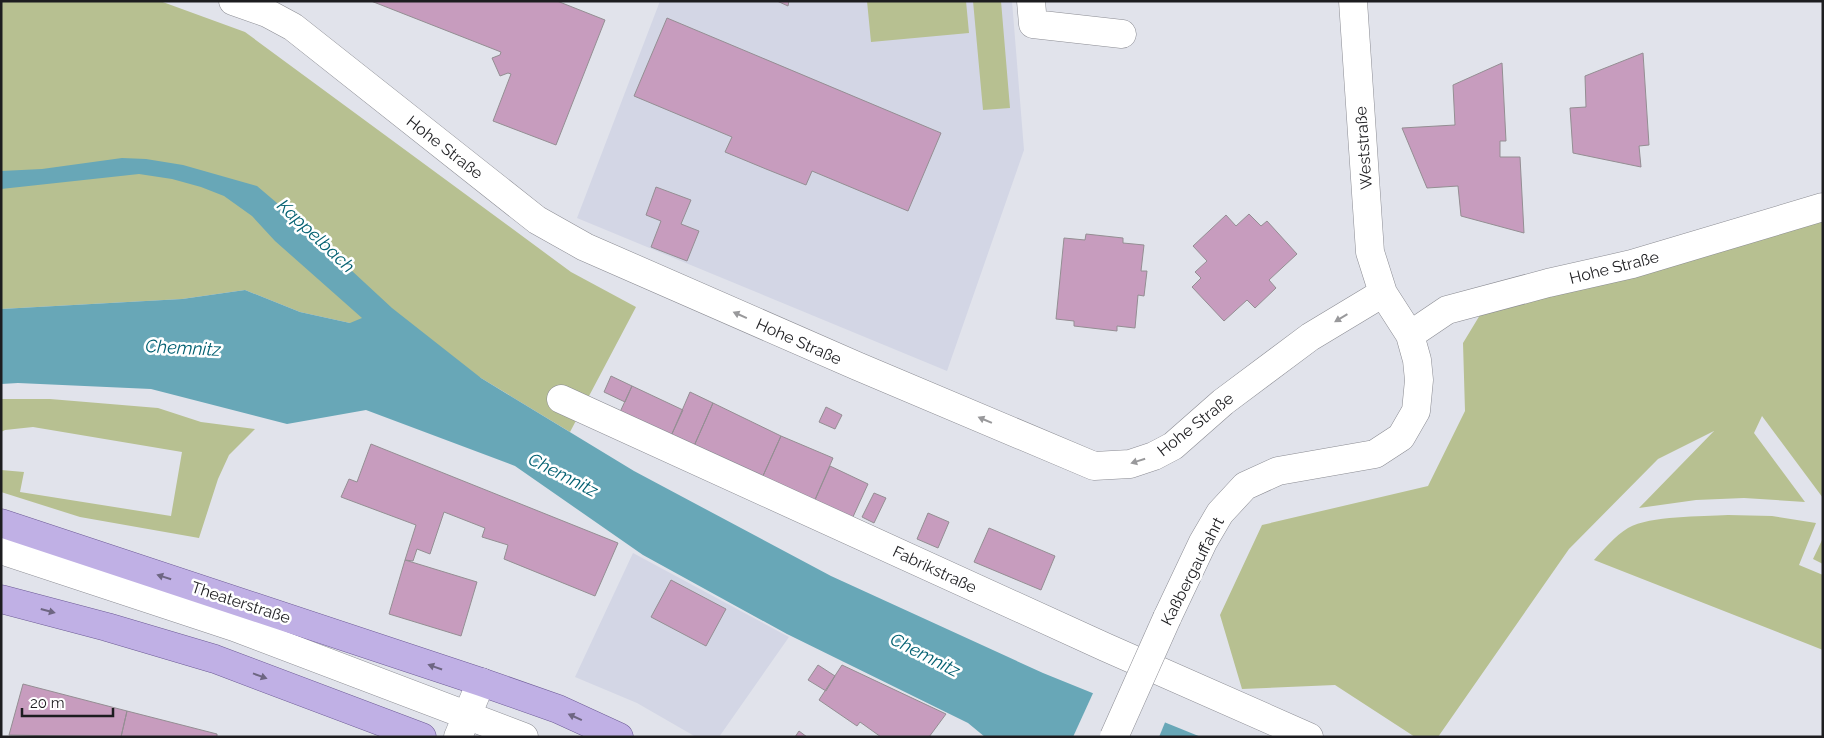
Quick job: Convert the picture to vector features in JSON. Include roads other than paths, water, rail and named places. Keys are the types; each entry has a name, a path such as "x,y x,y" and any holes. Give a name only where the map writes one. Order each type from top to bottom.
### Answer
{"main road":[{"name":"Theaterstraße","path":"1,522 481,682 558,709 619,737"},
{"path":"1,599 107,626 215,660 422,737"}],"street":[{"name":"Hohe Straße","path":"233,1 267,13 293,27 537,220 585,247 857,366 1094,466 1130,464 1154,456 1173,446 1223,402 1310,337 1383,293"},
{"path":"1031,1 1033,24 1122,34"},
{"name":"Weststraße","path":"1353,1 1370,252 1383,293"},
{"name":"Hohe Straße","path":"1410,335 1447,310 1548,283 1632,264 1823,207"},
{"name":"Kaßbergauffahrt","path":"1114,737 1203,542 1220,513 1245,486 1278,471 1375,454 1401,437 1416,411 1419,380 1417,360 1410,335 1383,293"},
{"name":"Fabrikstraße","path":"561,399 1105,647 1309,737"},
{"path":"1,550 234,627 463,726 524,737"},
{"path":"463,726 481,682"}],"water":[{"name":"Chemnitz","path":"122,158 146,159 183,165 257,186 297,220 392,308 481,378 634,471 831,576 1043,673 1201,737 985,737 968,723 787,634 643,555 515,466 366,410 287,424 151,389 18,383 1,384 1,309 182,299 245,290 300,312 350,323 362,318 275,241 252,216 224,196 201,187 172,179 139,174 1,189 1,171 42,169"}],"water label":[{"name":"Kappelbach","path":"316,236"}]}
